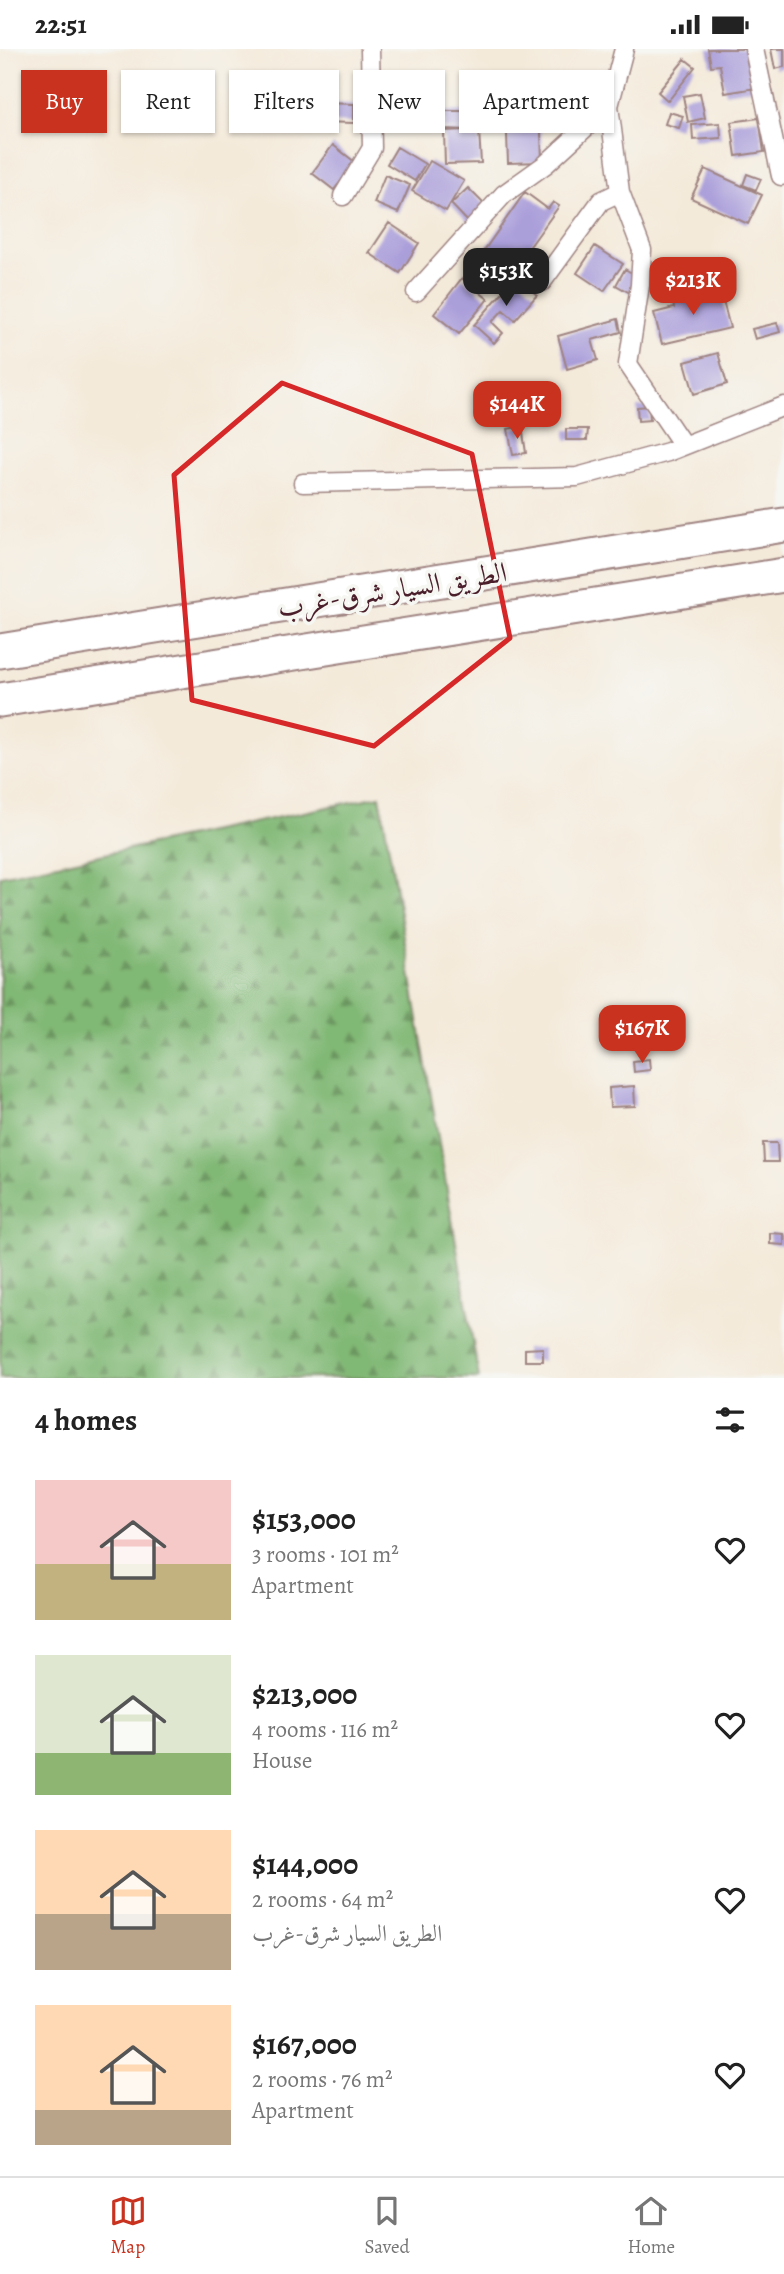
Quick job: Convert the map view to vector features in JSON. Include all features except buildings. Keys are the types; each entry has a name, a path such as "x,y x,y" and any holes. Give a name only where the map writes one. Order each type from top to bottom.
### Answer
{"highway":[{"name":"الطريق السيار شرق-غرب","path":"0,651 784,525"},
{"name":"الطريق السيار شرق-غرب","path":"0,700 784,575"}],"street":[{"path":"343,196 372,148 370,49"},
{"path":"614,87 624,49"},
{"path":"754,49 781,176"},
{"path":"415,292 504,194 546,164 580,133"},
{"path":"612,133 620,192 642,250 640,285 628,364 684,445"},
{"path":"542,282 601,201 620,192"},
{"path":"303,483 577,477 684,445 784,406"}],"highlighted area":[{"path":"282,383 472,454 510,638 374,746 192,700 174,475"}],"green space":[{"path":"380,796 479,1378 0,1378 0,876"}]}
